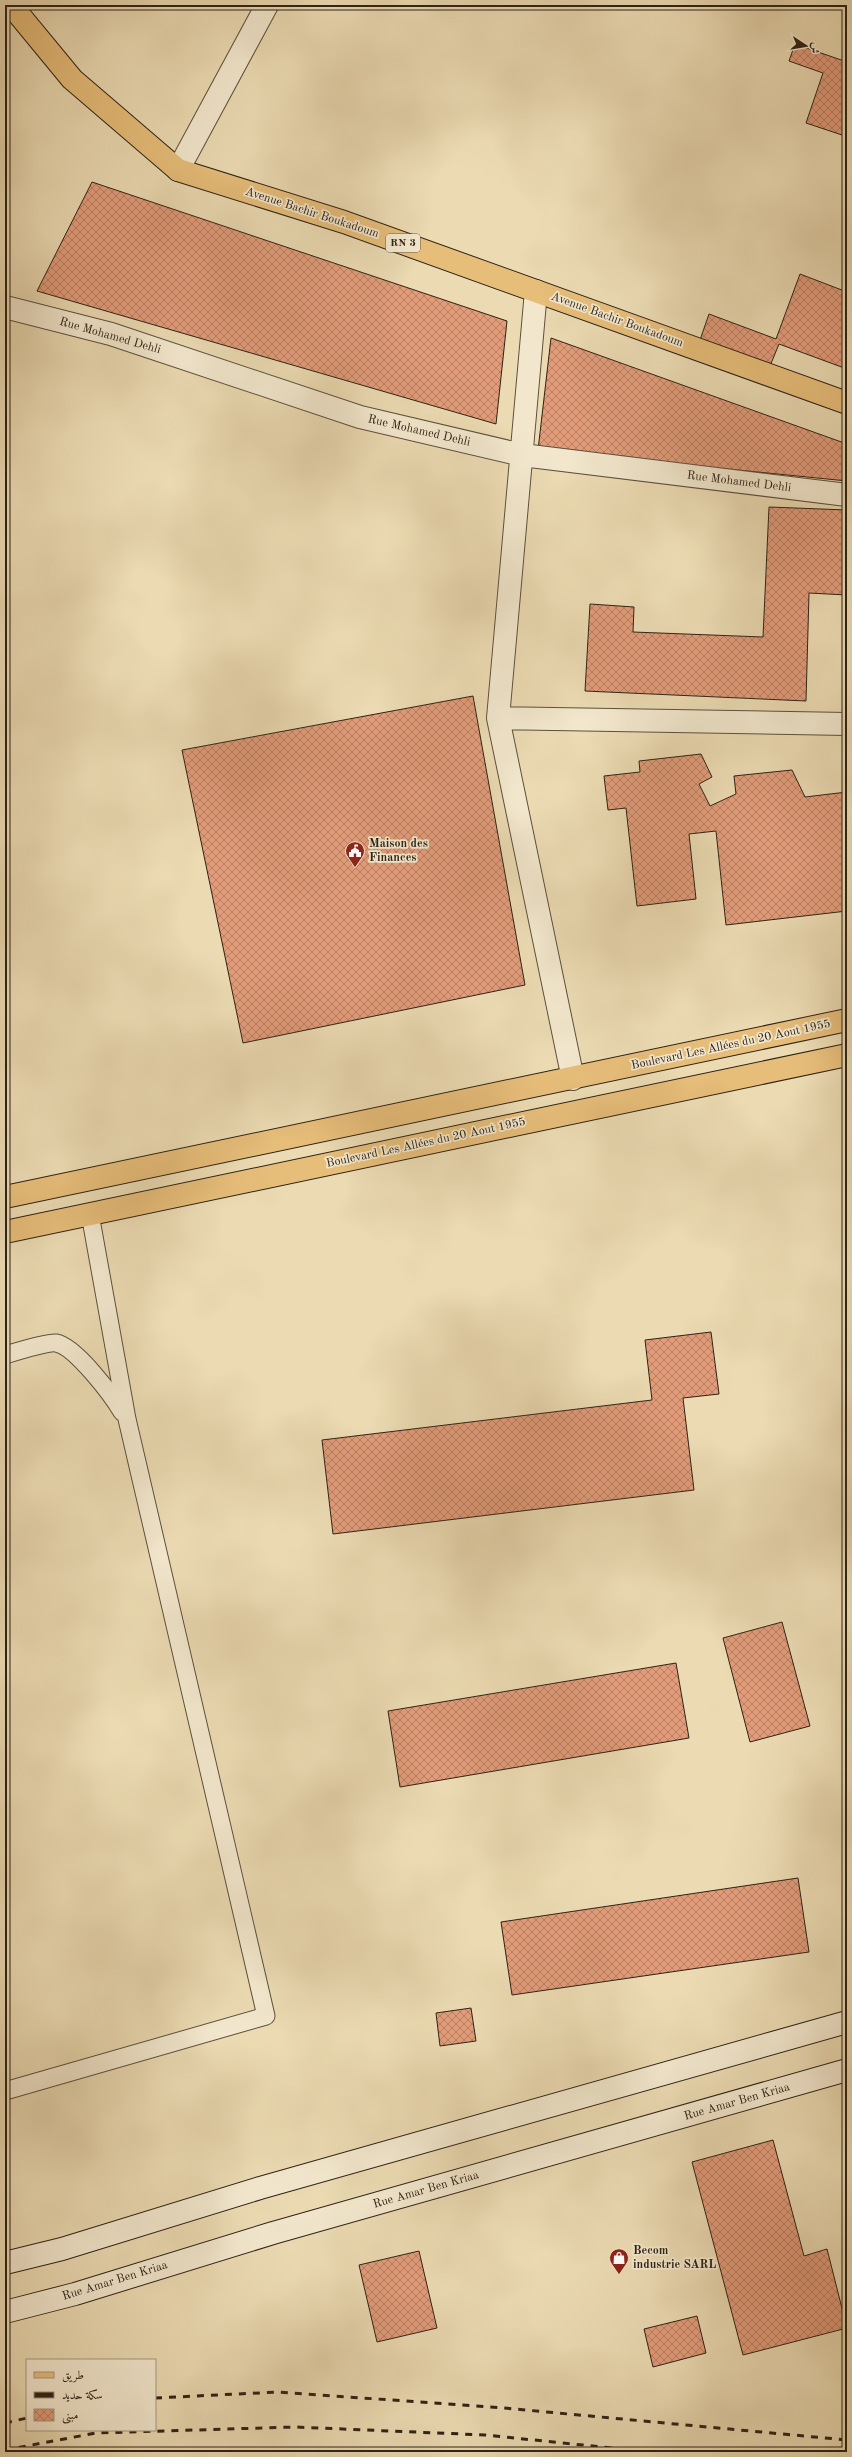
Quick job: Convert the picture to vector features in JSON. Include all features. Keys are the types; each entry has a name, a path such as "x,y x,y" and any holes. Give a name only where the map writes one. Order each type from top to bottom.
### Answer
{"main road":[{"name":"Avenue Bachir Boukadoum","path":"11,5 72,79 178,170 344,222 847,403"},
{"name":"Boulevard Les Allées du 20 Aout 1955","path":"5,1197 847,1020"},
{"name":"Boulevard Les Allées du 20 Aout 1955","path":"5,1232 847,1055"}],"street":[{"path":"178,170 266,5"},
{"path":"536,291 498,718 573,1078"},
{"name":"Rue Mohamed Dehli","path":"5,307 111,334 360,417 522,455 847,495"},
{"path":"498,718 847,724"},
{"path":"5,2263 62,2249 260,2188 847,2022"},
{"name":"Rue Amar Ben Kriaa","path":"5,2312 75,2294 273,2233 847,2070"}],"lane":[{"path":"5,2091 266,2016 127,1418 90,1214"},
{"path":"5,1355 56,1343 69,1349 104,1386 127,1418"}],"building":[{"path":"795,44 847,62 845,136 806,123 823,73 789,61"},
{"path":"92,182 507,321 496,424 37,291"},
{"path":"800,274 847,292 847,369 779,344 770,366 700,340 709,314 776,339"},
{"path":"551,338 847,444 847,481 538,450"},
{"path":"769,507 847,510 847,595 809,593 806,701 585,691 590,604 634,607 633,632 763,637"},
{"name":"Maison des Finances","path":"473,696 525,985 243,1043 182,750"},
{"path":"701,754 712,777 699,784 710,806 736,794 734,776 792,770 805,797 847,792 847,911 726,925 716,831 689,834 696,899 637,906 626,808 608,810 604,776 640,772 639,761"},
{"path":"711,1332 719,1394 683,1398 694,1490 333,1534 322,1440 652,1400 645,1340"},
{"path":"782,1622 810,1726 750,1742 723,1638"},
{"path":"676,1663 689,1738 400,1787 388,1711"},
{"path":"798,1878 809,1952 512,1995 501,1922"},
{"path":"471,2008 476,2041 440,2046 436,2013"},
{"path":"773,2140 804,2256 827,2249 847,2328 743,2355 692,2162"},
{"path":"419,2251 437,2328 377,2342 359,2265"},
{"path":"697,2316 706,2353 653,2367 644,2329"}],"railway":[{"path":"156,2398 278,2392 504,2408 847,2440"},
{"path":"5,2423 26,2418"},
{"path":"5,2450 96,2433 295,2427 485,2435 651,2452"}],"place":[{"name":"Maison des Finances","path":"355,868"},
{"name":"Becom industrie SARL","path":"619,2275"}]}
